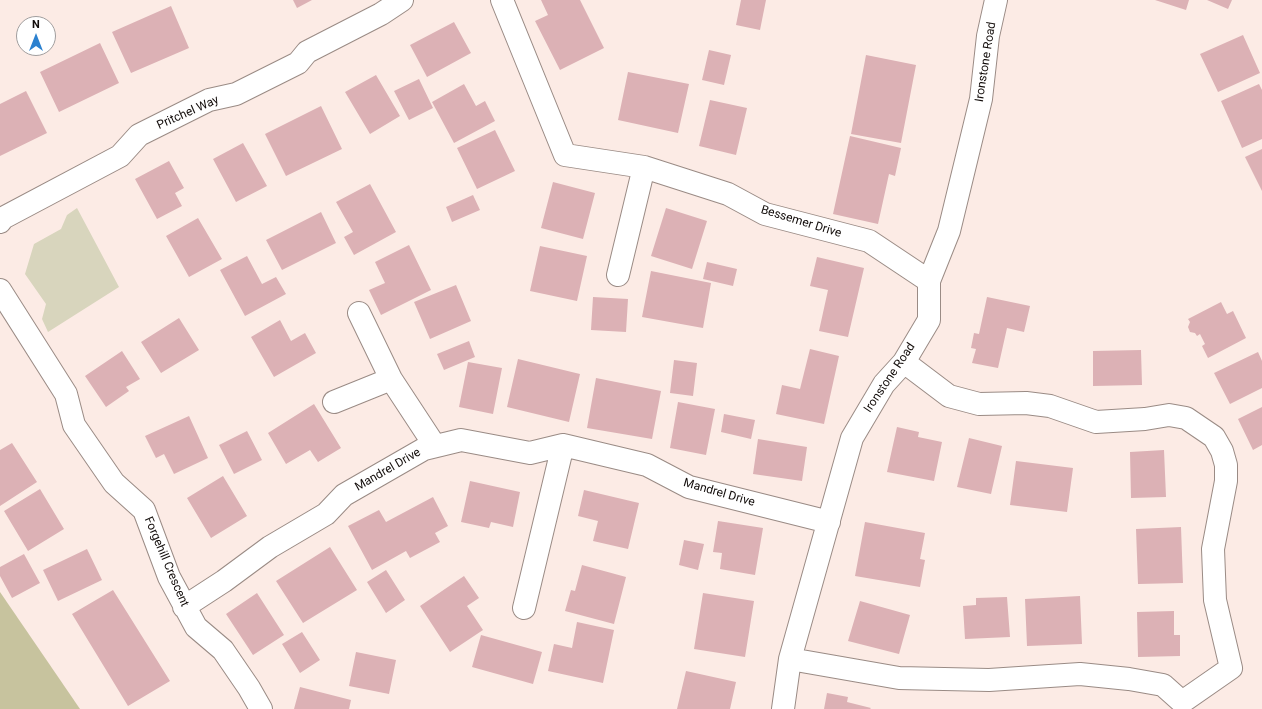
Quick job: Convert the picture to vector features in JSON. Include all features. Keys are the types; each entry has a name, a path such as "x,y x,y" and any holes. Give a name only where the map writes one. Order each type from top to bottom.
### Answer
{"street":[{"name":"Pritchel Way","path":"0,222 3,218 120,156 139,135 209,100 236,94 298,63 307,52 381,14 402,0"},
{"name":"Bessemer Drive","path":"502,0 565,155 644,167 728,194 765,214 869,241 929,281"},
{"name":"Ironstone Road","path":"783,709 790,659 852,438 884,384 904,362 929,320 929,281 949,231 979,107 988,36 996,0"},
{"path":"618,275 644,167"},
{"name":"Forgehill Crescent","path":"0,290 66,394 74,425 114,483 144,510 169,577 196,627 223,650 249,688 261,709"},
{"path":"359,313 391,379 435,446"},
{"path":"790,659 899,678 989,680 1080,674 1129,679 1163,685 1181,705 1231,668 1215,600 1213,549 1226,481 1226,465 1222,451 1214,437 1186,418 1169,415 1145,419 1096,422 1050,406 1026,403 979,404 949,396 904,362"},
{"path":"334,402 391,379"},
{"name":"Mandrel Drive","path":"184,607 224,582 270,547 326,514 344,495 424,449 461,440 530,453 563,445 648,465 688,487 829,522"},
{"path":"524,608 563,445"}],"shaded area":[{"path":"77,208 119,287 48,332 42,319 46,304 25,274 34,244 61,229 67,215"},
{"path":"0,592 80,709 0,709"}],"building":[{"path":"293,0 312,0 297,8"},
{"path":"541,0 580,0 604,48 560,70 535,21 548,15"},
{"path":"741,0 766,0 760,30 736,25"},
{"path":"1155,0 1189,0 1186,10"},
{"path":"1207,0 1232,0 1228,9"},
{"path":"171,6 189,48 131,73 112,32"},
{"path":"454,22 471,53 427,77 410,45"},
{"path":"1243,35 1260,73 1218,92 1200,54"},
{"path":"100,43 119,83 59,112 40,72"},
{"path":"709,50 731,55 724,85 702,80"},
{"path":"866,55 916,65 901,143 851,134"},
{"path":"628,72 689,84 678,133 618,120"},
{"path":"376,75 400,116 370,134 345,92"},
{"path":"419,79 433,108 409,120 394,91"},
{"path":"464,84 476,106 485,101 495,121 454,143 432,102"},
{"path":"1259,84 1262,90 1262,139 1242,148 1221,101"},
{"path":"26,91 47,133 0,156 0,104"},
{"path":"710,100 747,108 736,155 699,146"},
{"path":"321,106 342,149 286,176 265,134"},
{"path":"495,130 515,171 477,189 457,148"},
{"path":"850,136 901,148 895,176 889,174 878,224 833,214"},
{"path":"243,143 267,186 236,202 213,159"},
{"path":"1262,149 1262,191 1245,157"},
{"path":"169,161 184,188 175,193 182,206 157,219 135,179"},
{"path":"553,182 595,193 583,239 541,228"},
{"path":"370,184 396,232 354,255 344,237 353,232 336,202"},
{"path":"473,195 480,210 452,222 446,207"},
{"path":"666,208 707,221 692,269 651,256"},
{"path":"321,212 336,243 282,270 266,240"},
{"path":"198,218 222,259 189,277 166,236"},
{"path":"409,245 431,290 381,315 369,290 385,283 375,262"},
{"path":"540,246 587,256 577,301 530,291"},
{"path":"247,256 262,284 276,277 286,294 245,316 220,270"},
{"path":"817,257 864,268 848,337 819,331 828,290 810,286"},
{"path":"707,262 737,269 733,286 703,279"},
{"path":"651,271 711,283 703,328 642,317"},
{"path":"456,285 471,321 430,339 414,302"},
{"path":"593,297 628,299 626,332 591,330"},
{"path":"987,297 1030,306 1024,332 1007,328 998,368 972,363 976,349 971,348 974,333 979,334"},
{"path":"1221,302 1227,314 1233,311 1246,338 1208,358 1202,346 1205,344 1200,334 1197,336 1195,333 1190,332 1188,327 1190,322 1188,319"},
{"path":"179,318 199,350 161,373 141,342"},
{"path":"280,320 291,341 305,333 316,353 274,377 251,337"},
{"path":"469,341 475,357 444,370 437,354"},
{"path":"810,349 839,356 824,424 776,414 782,385 800,389"},
{"path":"1141,350 1142,385 1093,386 1093,351"},
{"path":"122,351 140,379 126,387 129,391 106,407 85,376"},
{"path":"1258,352 1262,361 1262,388 1230,404 1214,373"},
{"path":"518,359 580,374 569,422 507,407"},
{"path":"674,360 697,363 693,396 670,393"},
{"path":"468,362 502,368 493,414 459,407"},
{"path":"596,378 661,391 652,439 587,428"},
{"path":"678,402 715,409 706,455 670,448"},
{"path":"314,404 341,448 318,462 310,450 286,464 268,433"},
{"path":"1262,407 1262,445 1253,450 1238,419"},
{"path":"724,414 755,420 751,439 721,432"},
{"path":"189,416 208,458 174,474 164,454 156,458 145,436"},
{"path":"897,427 919,432 918,437 942,442 934,481 887,472"},
{"path":"247,431 262,460 234,474 219,445"},
{"path":"969,438 1002,446 991,494 957,487"},
{"path":"758,439 807,447 802,481 753,474"},
{"path":"12,443 37,482 0,506 0,450"},
{"path":"1164,450 1166,497 1131,498 1130,452"},
{"path":"1016,461 1073,468 1067,512 1010,505"},
{"path":"223,476 247,516 211,538 187,498"},
{"path":"470,481 520,492 513,527 491,522 489,528 461,522"},
{"path":"40,489 64,529 28,551 4,511"},
{"path":"584,490 639,503 628,549 593,541 598,521 578,516"},
{"path":"433,497 448,526 435,533 440,542 410,558 406,551 372,570 348,526 379,510 386,522"},
{"path":"718,521 763,528 755,575 720,569 722,553 713,552"},
{"path":"865,522 925,533 920,559 925,560 920,587 855,576"},
{"path":"1181,527 1183,583 1138,584 1136,529"},
{"path":"684,540 704,544 698,570 679,565"},
{"path":"330,547 357,590 303,623 276,581"},
{"path":"87,549 102,580 58,601 43,570"},
{"path":"24,554 40,583 12,598 0,576 0,567"},
{"path":"582,565 626,577 614,624 565,611 571,590 575,591"},
{"path":"386,570 405,600 386,613 367,582"},
{"path":"464,576 479,598 467,606 483,630 450,652 420,606"},
{"path":"113,590 170,681 128,706 72,614"},
{"path":"257,593 284,635 253,655 226,614"},
{"path":"703,593 754,601 745,657 694,649"},
{"path":"1080,596 1082,644 1027,646 1025,599"},
{"path":"1007,597 1010,637 965,639 963,606 976,605 976,598"},
{"path":"860,601 910,615 899,654 848,641"},
{"path":"1174,611 1174,635 1180,635 1180,656 1138,657 1137,612"},
{"path":"577,622 614,630 603,683 548,671 554,644 572,648"},
{"path":"302,632 320,660 300,673 282,644"},
{"path":"481,635 542,652 533,684 472,667"},
{"path":"356,652 396,660 389,694 349,686"},
{"path":"686,671 736,682 730,709 677,709"},
{"path":"300,687 351,700 349,709 294,709"},
{"path":"827,693 848,697 847,702 871,708 824,709"}]}
